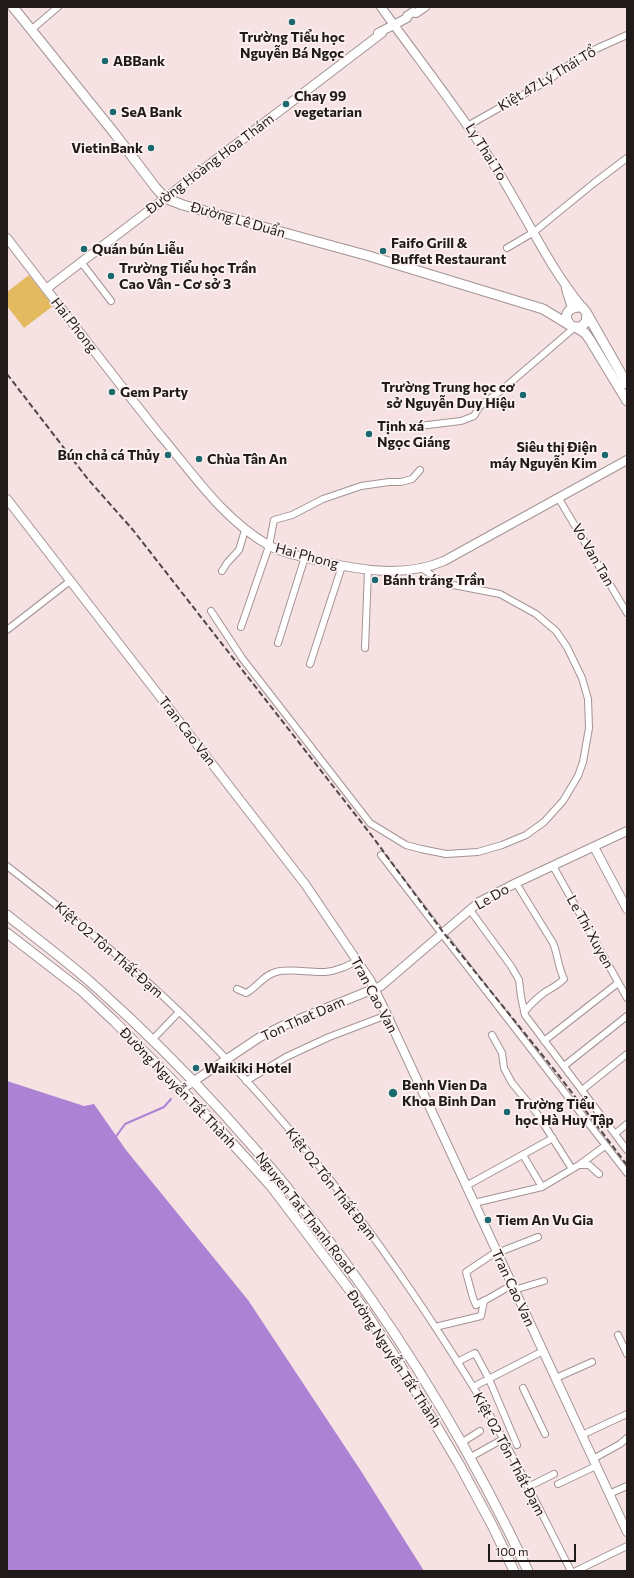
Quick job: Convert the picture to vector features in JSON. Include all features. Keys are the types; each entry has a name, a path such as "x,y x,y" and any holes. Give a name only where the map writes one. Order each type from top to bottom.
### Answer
{"main road":[{"name":"Đường Lê Duẩn","path":"13,7 165,198 183,205 396,264 545,310 584,333 590,340 627,401"},
{"path":"587,315 584,325 574,327 567,317 571,309 582,307 587,315 627,384"},
{"name":"Đường Lê Duẩn","path":"545,310 571,309"},
{"name":"Nguyen Tat Thanh Road","path":"7,915 96,987 152,1040 194,1081 280,1178 337,1251 382,1314 438,1400 503,1520 528,1571"},
{"path":"15,939 23,928"},
{"name":"Đường Nguyễn Tất Thành","path":"7,933 82,991 115,1022 182,1089 271,1186 327,1258 361,1305 426,1407 492,1525 514,1571"},
{"path":"327,1258 337,1251"},
{"path":"426,1407 438,1400"}],"street":[{"path":"31,30 58,7"},
{"name":"Ly Thai To","path":"381,7 469,125 566,286"},
{"name":"Đường Hoàng Hoa Thám","path":"46,289 374,38 381,31 407,18 409,19 415,15 416,12 425,7"},
{"name":"Kiệt 47 Lý Thái Tổ","path":"469,125 547,81 578,59 627,35"},
{"path":"506,248 534,232 627,158"},
{"name":"Hai Phong","path":"7,238 118,383 192,475 227,515 268,546 293,555 368,570 399,571 423,569 444,561 627,460"},
{"path":"81,262 111,301"},
{"path":"566,286 582,307"},
{"path":"566,286 571,309"},
{"path":"402,428 461,420 474,416 480,406 509,384 574,327"},
{"path":"241,627 268,546 274,520 292,515 323,499 361,486 401,482 412,479 420,470"},
{"name":"Vo Van Tan","path":"559,498 627,613"},
{"name":"Tran Cao Van","path":"7,499 305,884 374,989 627,1532"},
{"path":"222,571 239,550 245,530"},
{"path":"278,643 305,557"},
{"path":"310,664 342,566"},
{"path":"211,611 242,658 370,823 396,839 421,849 446,854 478,852 502,845 526,835 544,822 563,801 578,776 585,754 589,728 588,700 582,678 566,647 556,631 536,614 500,594 443,583 423,569"},
{"path":"365,648 368,570"},
{"path":"7,630 70,581"},
{"name":"Le Do","path":"374,989 382,986 480,902 516,883 627,831"},
{"path":"594,847 627,909"},
{"path":"381,855 627,1173"},
{"name":"Kiệt 02 Tôn Thất Đạm","path":"7,866 88,930 179,1012 226,1059 314,1160 353,1210 414,1294 458,1362 528,1487 571,1571"},
{"name":"Le Thi Xuyen","path":"553,866 627,998"},
{"path":"516,883 555,948 559,969 564,979 558,985 545,992 532,1002 524,1012"},
{"path":"470,910 511,966 519,980 520,997 524,1012 544,1041 627,1150"},
{"path":"237,989 246,993 275,972 326,972 338,970 357,961"},
{"path":"544,1041 618,983"},
{"name":"Ton That Dam","path":"182,1089 260,1037 282,1026 374,989"},
{"path":"152,1040 179,1012"},
{"path":"246,1081 286,1058 329,1037 387,1015"},
{"path":"564,1066 627,1016"},
{"path":"492,1035 502,1053 502,1061 509,1079 536,1112 572,1169"},
{"path":"582,1090 627,1054"},
{"path":"616,1134 627,1124"},
{"path":"466,1186 553,1138"},
{"path":"474,1203 542,1187 579,1165 605,1146"},
{"path":"523,1155 542,1187"},
{"path":"579,1165 588,1165 599,1174"},
{"path":"538,1237 497,1252 466,1272 472,1298 476,1305 513,1287 544,1281"},
{"path":"435,1327 481,1316 485,1300"},
{"path":"618,1335 627,1354"},
{"path":"473,1387 543,1351"},
{"path":"458,1362 475,1353 489,1379 517,1444"},
{"path":"556,1378 592,1362"},
{"path":"523,1388 546,1434"},
{"path":"582,1435 627,1414"},
{"path":"461,1443 480,1431"},
{"path":"558,1484 594,1462 627,1438"},
{"path":"470,1458 502,1439"},
{"path":"528,1487 554,1474"},
{"path":"609,1494 627,1486"},
{"path":"576,1571 627,1546"}],"shaded area":[{"path":"29,275 53,306 24,328 7,306 7,292"},
{"path":"7,1081 84,1106 94,1104 126,1150 248,1300 361,1471 424,1571 7,1571"}],"waterway":[{"path":"115,1138 125,1124 164,1107 171,1099"}],"railway":[{"path":"7,374 87,478 133,530 372,836 443,932 560,1077 627,1165"}],"place":[{"name":"Trường Tiểu học Nguyễn Bá Ngọc","path":"292,22"},
{"name":"ABBank","path":"105,61"},
{"name":"Chay 99 vegetarian","path":"286,104"},
{"name":"SeA Bank","path":"113,112"},
{"name":"VietinBank","path":"151,148"},
{"name":"Quán bún Liễu","path":"84,249"},
{"name":"Faifo Grill & Buffet Restaurant","path":"383,251"},
{"name":"Trường Tiểu học Trần Cao Vân - Cơ sở 3","path":"111,276"},
{"name":"Gem Party","path":"112,392"},
{"name":"Trường Trung học cơ sở Nguyễn Duy Hiệu","path":"523,395"},
{"name":"Tịnh xá Ngọc Giáng","path":"369,434"},
{"name":"Bún chả cá Thủy","path":"168,455"},
{"name":"Siêu thị Điện máy Nguyễn Kim","path":"605,455"},
{"name":"Chùa Tân An","path":"199,459"},
{"name":"Bánh tráng Trần","path":"375,580"},
{"name":"Waikiki Hotel","path":"196,1068"},
{"name":"Benh Vien Da Khoa Binh Dan","path":"393,1093"},
{"name":"Trường Tiểu học Hà Huy Tập","path":"507,1112"},
{"name":"Tiem An Vu Gia","path":"488,1220"}]}
